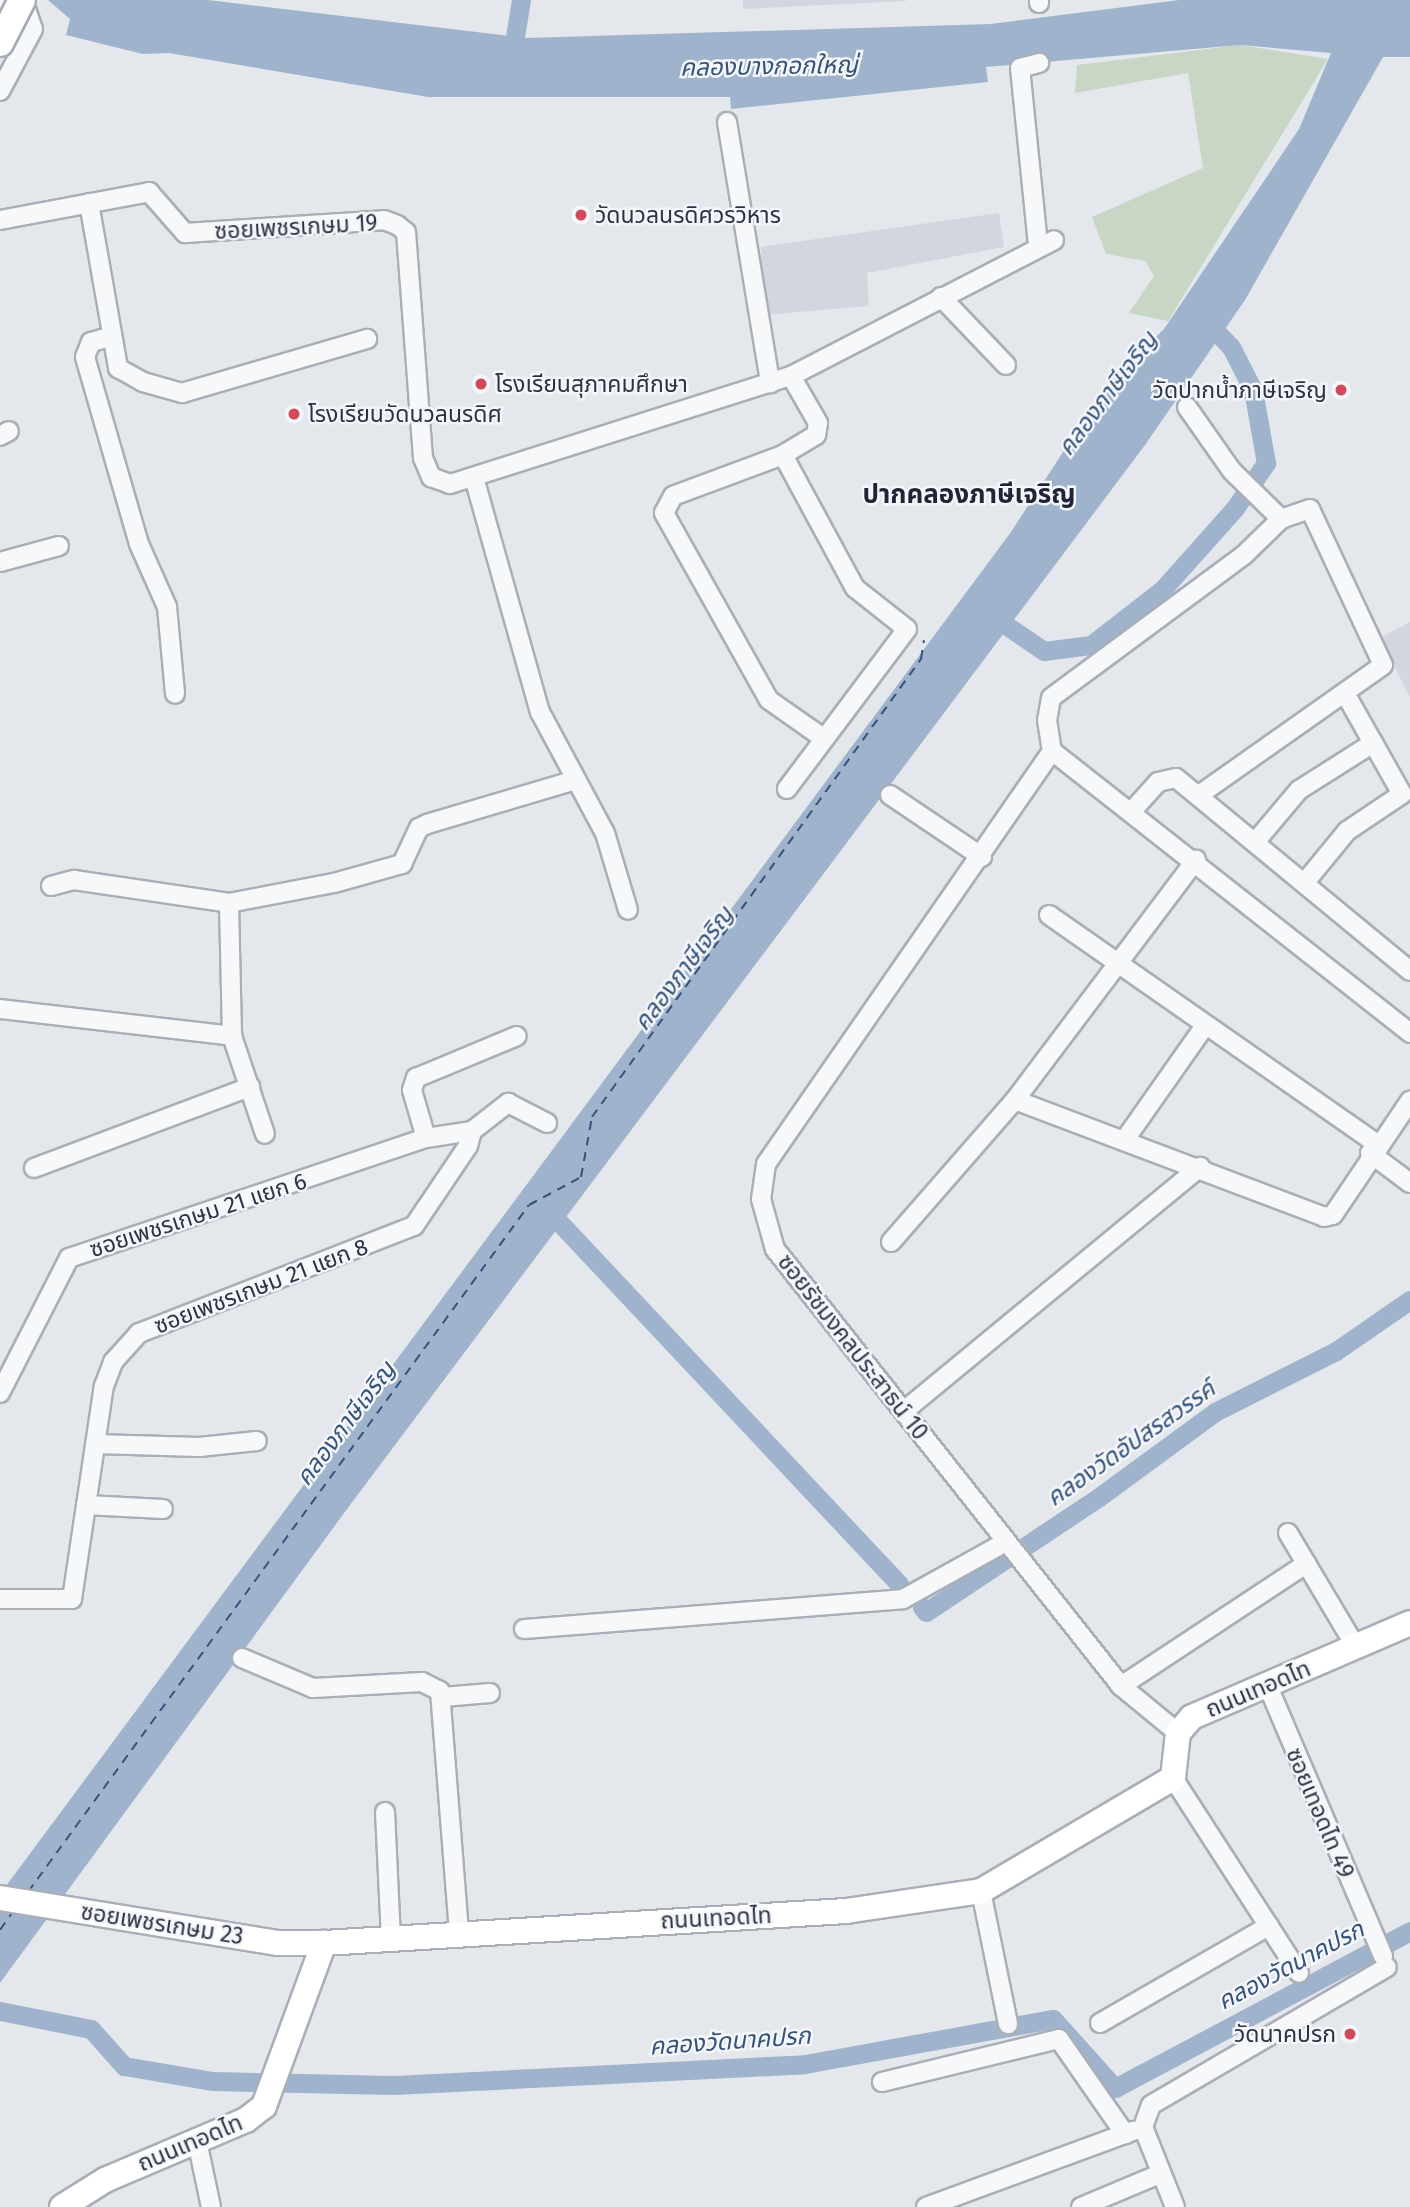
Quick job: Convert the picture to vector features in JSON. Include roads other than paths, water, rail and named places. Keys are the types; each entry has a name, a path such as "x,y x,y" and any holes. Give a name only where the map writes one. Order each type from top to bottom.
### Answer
{"main road":[{"path":"0,43 22,0"},
{"name":"ถนนเทอดไท","path":"1178,1734 1192,1717 1410,1623"},
{"path":"1173,1778 1178,1734"},
{"name":"ถนนเทอดไท","path":"62,2207 105,2180 246,2120 275,2090 324,1942 459,1931 846,1911 981,1891 1173,1778"},
{"name":"ซอยเพชรเกษม 23","path":"0,1898 278,1943 324,1942"}],"street":[{"path":"0,1 27,12 33,29 0,91"},
{"path":"628,910 604,833 572,781 523,659 475,481 792,376 1046,242 1020,68 1039,63"},
{"path":"727,122 770,383"},
{"name":"ซอยเพชรเกษม 19","path":"0,220 149,192 185,233 384,220 397,225 406,232 423,457 431,477 450,484 475,481"},
{"path":"89,203 109,337 118,368 181,393 367,339"},
{"path":"941,297 1006,365"},
{"path":"109,337 91,342 85,357 139,544 167,607 175,694"},
{"path":"792,376 819,429 783,455 673,496 664,513 769,700 823,738"},
{"path":"1187,407 1232,471 1281,519"},
{"path":"783,455 855,588 907,629 787,789"},
{"path":"1199,795 1346,695 1383,665 1376,637 1310,509 1281,519 1234,564 1051,698 1046,720 1052,751 1196,860 1410,1032"},
{"path":"0,562 59,546"},
{"path":"1306,881 1348,831 1402,794 1346,695"},
{"path":"1256,841 1299,790 1373,743"},
{"name":"ซอยรัชมงคลประสาธน์ 10","path":"1052,751 982,857 766,1164 760,1183 775,1249 1007,1546 1121,1686 1178,1734"},
{"path":"1132,811 1170,777 1199,795 1306,881 1410,971"},
{"path":"51,886 74,880 229,902 393,869 408,858 419,828 572,781"},
{"path":"890,795 982,857"},
{"path":"891,1242 1015,1100 1122,965 1196,860"},
{"path":"229,902 232,1036 265,1134"},
{"path":"1049,915 1373,1148 1410,1182"},
{"path":"0,1009 232,1036"},
{"path":"1126,1138 1204,1027"},
{"path":"426,1138 412,1090 416,1078 517,1036"},
{"path":"34,1168 250,1087"},
{"path":"1015,1100 1126,1138 1327,1217 1373,1148 1410,1101"},
{"name":"ซอยเพชรเกษม 21 แยก 8","path":"0,1599 72,1599 95,1444 113,1362 139,1333 414,1226 468,1146 472,1131 512,1102 547,1123"},
{"name":"ซอยเพชรเกษม 21 แยก 6","path":"0,1393 69,1258 426,1138 472,1131"},
{"path":"904,1411 1200,1167"},
{"path":"95,1444 199,1447 257,1441"},
{"path":"86,1505 163,1509"},
{"path":"1288,1533 1356,1647"},
{"path":"524,1629 903,1599 1007,1546"},
{"path":"1121,1686 1307,1564"},
{"path":"242,1658 297,1685 422,1682 443,1697 491,1693"},
{"name":"ซอยเทอดไท 49","path":"1143,2127 1151,2105 1171,2089 1382,1954 1267,1684"},
{"path":"443,1697 459,1931"},
{"path":"1173,1778 1299,1973"},
{"path":"385,1812 391,1937"},
{"path":"981,1891 1008,2024"},
{"path":"1100,2023 1269,1926"},
{"path":"882,2082 1059,2039 1125,2134"},
{"path":"926,2207 1143,2127 1175,2207"},
{"path":"197,2141 211,2207"},
{"path":"1081,2207 1160,2174"}],"water":[{"path":"48,0 208,0 526,38 991,24 1179,0 1410,0 1410,57 1383,57 1245,300 1145,445 350,1505 0,1983 0,1894 1011,532 1106,386 1164,329 1299,129 1331,53 1240,45 986,67 988,82 731,109 730,97 428,97 169,53 143,54 66,35 70,19"}],"waterway":[{"path":"511,61 521,0"},
{"path":"988,613 1044,651 1091,645 1162,590 1235,508 1266,463 1253,390 1231,347 1202,317"},
{"name":"คลองวัดอัปสรสวรรค์","path":"544,1206 899,1584"},
{"name":"คลองวัดอัปสรสวรรค์","path":"922,1607 926,1612 1099,1497 1215,1412 1336,1351 1410,1300"},
{"name":"คลองวัดนาคปรก","path":"0,2011 91,2029 124,2066 213,2081 394,2085 805,2064 1053,2019 1115,2088 1410,1931"}],"place":[{"name":"วัดนวลนรดิศวรวิหาร","path":"581,215"},
{"name":"โรงเรียนสุภาคมศึกษา","path":"481,384"},
{"name":"วัดปากน้ำภาษีเจริญ","path":"1341,390"},
{"name":"โรงเรียนวัดนวลนรดิศ","path":"294,414"},
{"name":"วัดนาคปรก","path":"1350,2034"}],"district":[{"name":"ปากคลองภาษีเจริญ","path":"969,495"}],"water label":[{"name":"คลองบางกอกใหญ่","path":"769,67"},
{"name":"คลองภาษีเจริญ","path":"1108,394"},
{"name":"คลองภาษีเจริญ","path":"684,969"},
{"name":"คลองภาษีเจริญ","path":"346,1424"}]}
